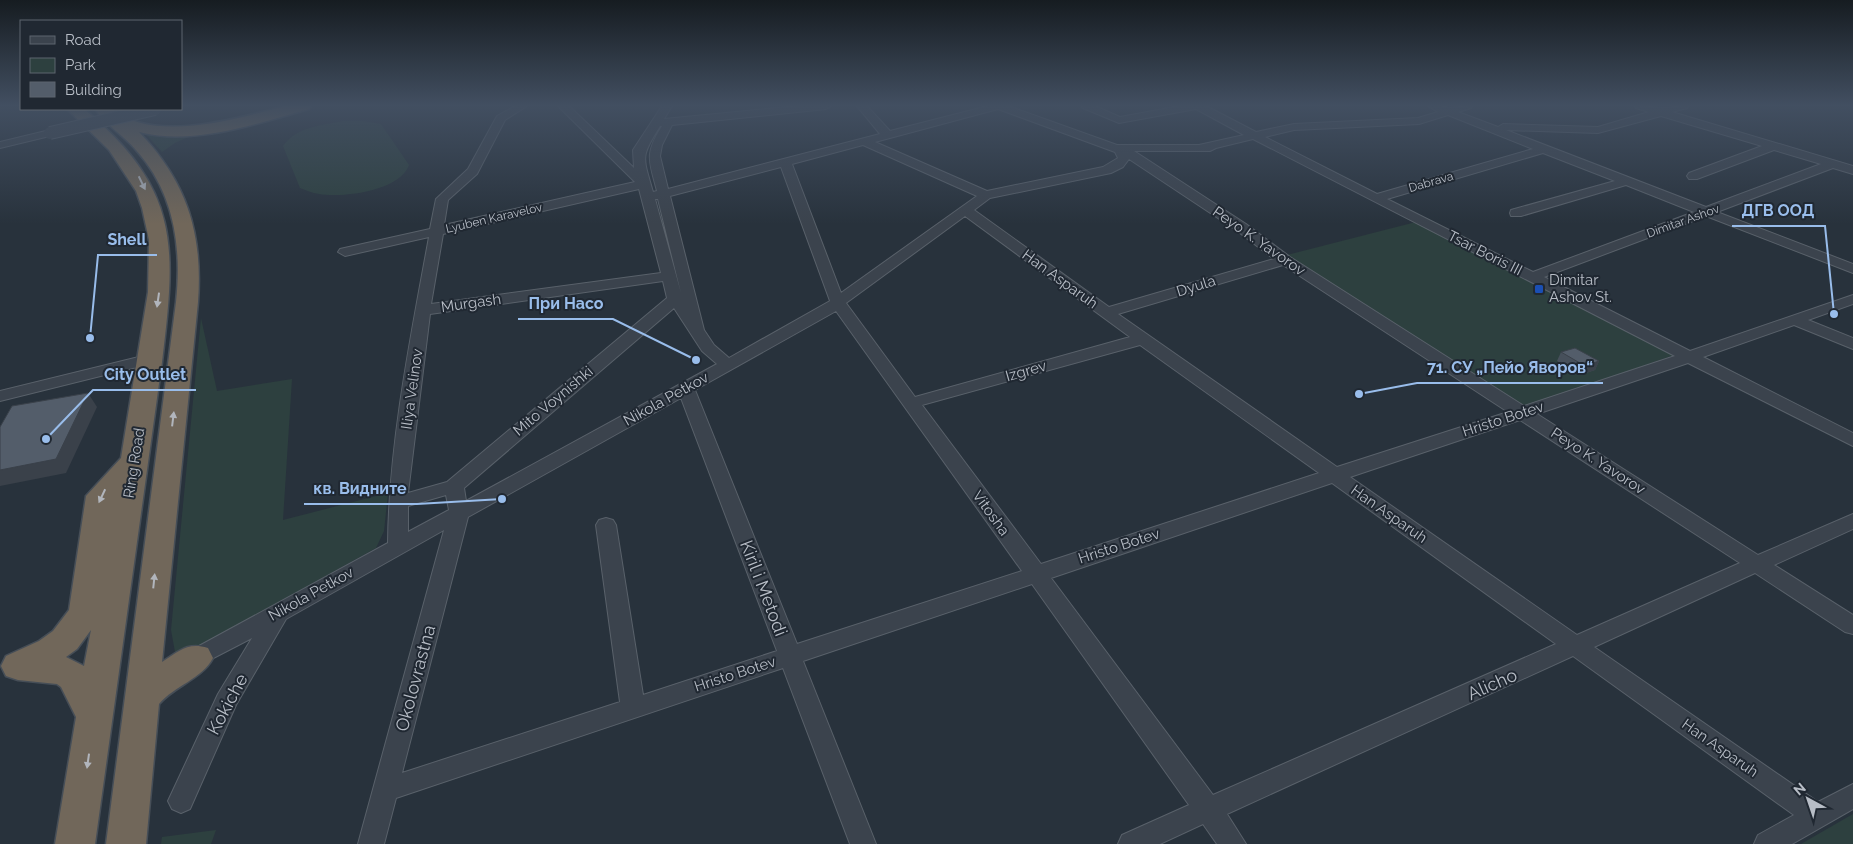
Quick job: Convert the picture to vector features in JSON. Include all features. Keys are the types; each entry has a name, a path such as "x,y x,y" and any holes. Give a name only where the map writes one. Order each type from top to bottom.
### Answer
{"highway":[{"name":"Ring Road","path":"75,844 150,358 161,271 159,238 151,204 137,174 125,156 114,145"},
{"path":"126,844 189,284 186,232 176,198 164,174 143,145"},
{"path":"164,174 174,149 180,145"},
{"path":"9,669 51,650 64,640 85,613 100,496 134,460"},
{"path":"146,654 165,660 196,658"},
{"path":"142,700 156,683 196,658"},
{"path":"9,669 65,672 73,678 94,716"}],"street":[{"name":"Iliya Velinov","path":"398,546 398,502 423,310 435,231 442,199 473,171 487,145"},
{"path":"601,145 645,190"},
{"path":"642,145 637,154 675,299 708,348 727,365"},
{"path":"657,145 654,150 698,334"},
{"name":"Lyuben Karavelov","path":"345,252 435,231 645,190 665,194 846,145"},
{"path":"873,145 986,195"},
{"path":"1111,145 1118,148 1260,148 1293,156"},
{"path":"1199,148 1210,145"},
{"name":"Tsar Boris III","path":"1274,145 1853,440"},
{"path":"1535,145 1853,269"},
{"path":"1693,176 1773,146 1853,170"},
{"name":"Nikola Petkov","path":"196,658 838,303 964,209 986,195 1107,170 1119,164 1124,158 1118,148"},
{"name":"Peyo K. Yavorov","path":"1118,148 1241,227 1285,260 1853,626"},
{"name":"Dabrava","path":"1375,198 1544,149"},
{"name":"Vitosha","path":"784,162 838,303 1233,844"},
{"name":"Dimitar Ashov","path":"1532,277 1833,164"},
{"path":"1516,214 1627,182"},
{"name":"Han Asparuh","path":"964,209 1106,313 1816,816"},
{"name":"Dyula","path":"1106,313 1285,260"},
{"name":"Murgash","path":"423,310 668,276"},
{"name":"Hristo Botev","path":"384,791 1687,357 1853,298"},
{"name":"Mito Voynishki","path":"454,486 675,299"},
{"path":"1793,319 1853,344"},
{"name":"Izgrev","path":"911,403 1142,338"},
{"path":"0,396 150,358"},
{"name":"Kiril i Metodi","path":"686,388 863,844"},
{"path":"398,502 454,486 459,512"},
{"name":"Okolovrastna","path":"371,844 459,512"},
{"name":"Alicho","path":"1131,844 1576,647 1853,521"},
{"path":"606,525 633,708"},
{"name":"Kokiche","path":"182,801 226,701 280,612"},
{"path":"1767,844 1853,796"}],"green space":[{"path":"156,145 172,145 162,152"},
{"path":"396,145 409,165 404,174 383,187 342,195 319,194 300,188 283,146"},
{"path":"1416,222 1674,355 1524,408 1287,255"},
{"path":"201,318 217,391 292,379 283,520 388,493 384,531 376,548 193,650 175,652 171,630"},
{"path":"1853,814 1853,844 1801,844"},
{"path":"216,830 211,844 161,844 162,837"}],"building":[{"path":"1575,348 1599,361 1585,366 1561,352"},
{"path":"88,393 56,459 0,470 0,427 12,406"}],"place":[{"name":"Dimitar Ashov St.","path":"1539,289"},
{"name":"ДГВ ООД","path":"1834,314"},
{"name":"Shell","path":"90,338"},
{"name":"При Насо","path":"696,360"},
{"name":"71. СУ „Пейо Яворов“","path":"1359,394"},
{"name":"City Outlet","path":"46,439"},
{"name":"кв. Видните","path":"502,499"}]}
